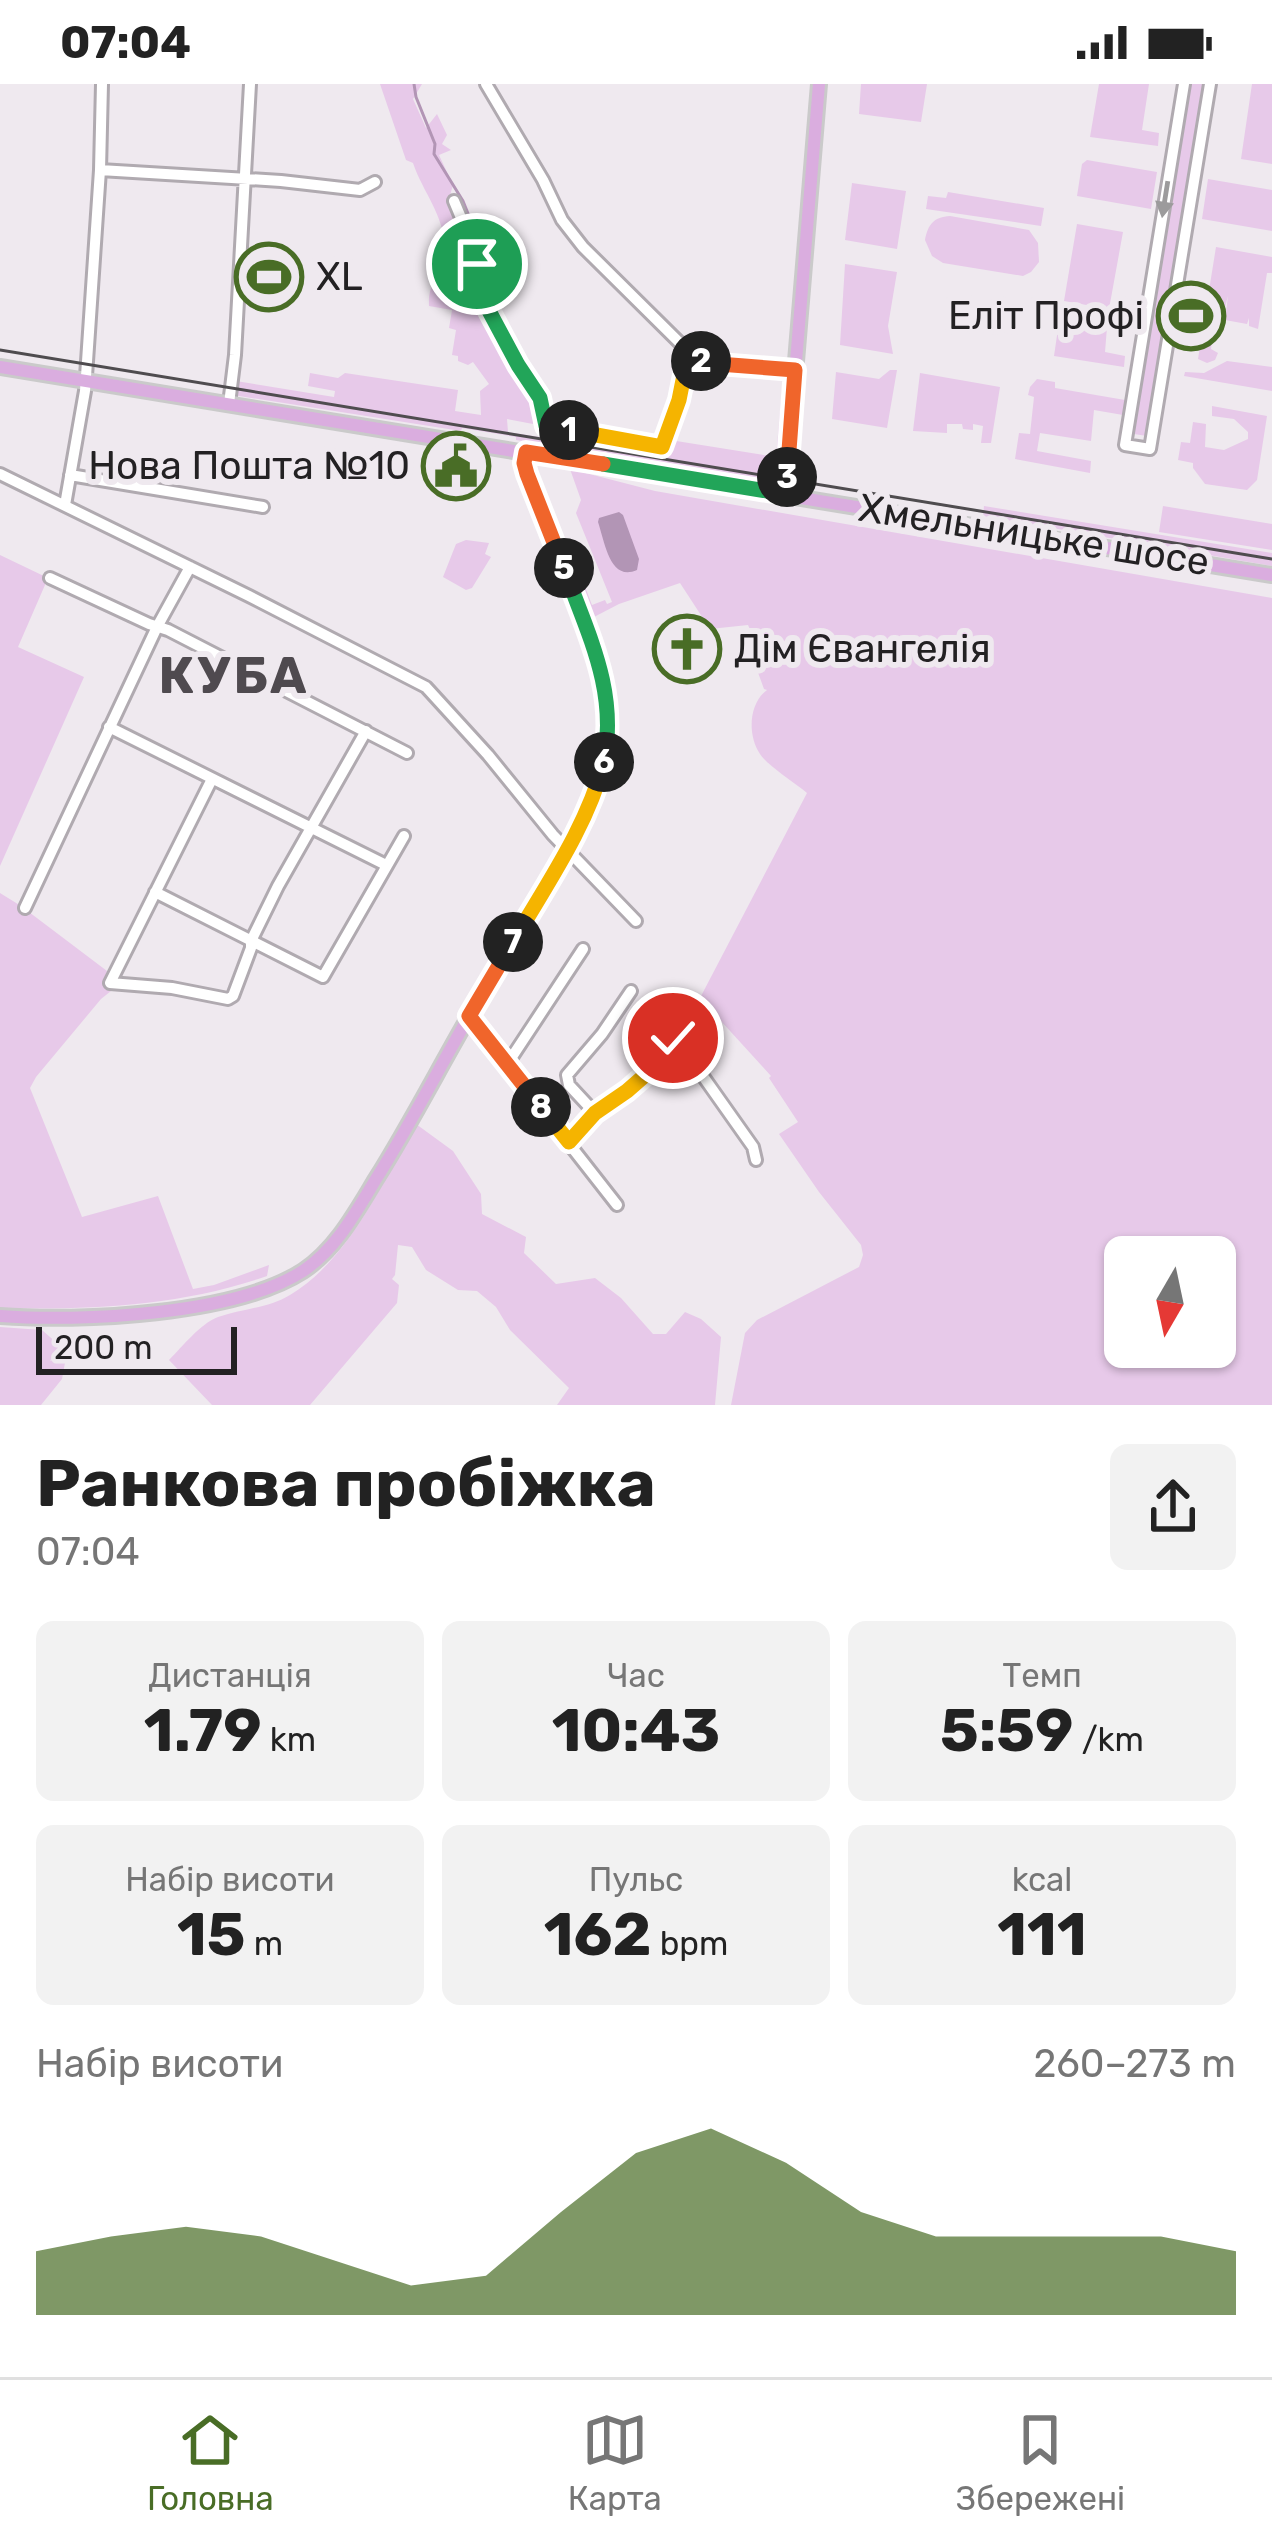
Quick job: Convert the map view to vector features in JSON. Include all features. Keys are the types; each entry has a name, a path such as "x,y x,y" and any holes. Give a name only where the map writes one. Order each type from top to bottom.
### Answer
{"main road":[{"path":"785,494 819,84"},
{"name":"Хмельницьке шосе","path":"0,367 1272,575"},
{"path":"0,1316 113,1316 210,1305 304,1270 356,1213 406,1131 567,850 600,777 608,738 609,707 601,671 527,474 526,452"}],"street":[{"path":"65,505 85,381 100,170 101,84"},
{"path":"229,404 236,355 250,84"},
{"path":"486,84 562,220 583,247 692,355 706,363 795,370"},
{"path":"1184,84 1125,445 1150,449 1210,84"},
{"path":"100,170 360,190 375,182"},
{"path":"454,201 472,244 480,294 540,398 546,426 662,447 692,355"},
{"path":"0,474 426,687 636,922"},
{"path":"70,475 263,507"},
{"path":"25,908 190,567"},
{"path":"50,578 407,753"},
{"path":"109,728 386,866"},
{"path":"212,779 110,983 233,996 251,940 366,731"},
{"path":"155,892 322,977 404,836"},
{"path":"506,1066 583,950"},
{"path":"595,1113 569,1085 567,1075 631,991"},
{"path":"469,1016 617,1205"},
{"path":"569,1142 595,1113 651,1070 662,1043 676,1038 753,1147 755,1160"}],"shaded area":[{"path":"380,84 422,84 413,99 426,128 437,114 447,135 442,144 451,150 439,155 453,185 449,199 471,244 463,248 475,296 487,307 540,398 533,424 507,419 508,432 666,451 670,440 776,457 782,389 789,389 782,462 775,469 781,470 780,483 462,428 233,395 236,381 334,397 335,391 308,386 310,373 338,378 345,373 458,390 455,411 481,415 480,391 489,384 473,362 468,365 452,355 456,330 449,328 452,310 429,306 443,262 443,234 413,163 406,160"},
{"path":"861,84 927,84 921,122 859,114"},
{"path":"1099,84 1149,84 1142,130 1159,133 1158,146 1090,137"},
{"path":"1188,84 1207,84 1147,436 1131,431"},
{"path":"1252,84 1272,84 1272,164 1241,159"},
{"path":"1087,160 1157,172 1151,209 1077,196 1082,164"},
{"path":"1208,179 1272,190 1272,231 1202,219"},
{"path":"852,183 906,191 897,249 845,240"},
{"path":"948,192 1044,208 1041,226 926,209 928,196 946,198"},
{"path":"950,216 1029,230 1038,243 1039,262 1023,276 943,263 932,256 925,240 933,222"},
{"path":"1077,224 1123,232 1109,309 1064,301"},
{"path":"1216,247 1272,257 1272,273 1267,273 1258,329 1249,326 1249,318 1247,324 1225,320 1228,296 1221,323 1214,323 1211,349 1218,353 1207,363 1198,359"},
{"path":"845,264 897,272 888,326 893,354 840,345"},
{"path":"1061,308 1108,315 1105,352 1125,356 1124,367 1054,356"},
{"path":"1227,361 1272,367 1272,391 1184,376 1185,372 1204,373"},
{"path":"897,370 887,428 832,419 836,372 879,379"},
{"path":"920,373 1000,387 991,443 981,443 983,426 973,424 973,430 947,424 947,433 913,431"},
{"path":"1037,379 1055,382 1055,388 1125,400 1123,415 1094,410 1091,441 1040,433 1037,451 1091,461 1090,473 1015,459 1019,433 1030,434 1034,397 1028,395"},
{"path":"1212,406 1267,416 1257,480 1247,490 1205,484 1193,463 1178,460 1181,442 1190,443 1193,422 1206,424 1205,447 1224,450 1248,439 1248,432 1234,419 1212,416"},
{"path":"570,469 655,491 1272,598 1272,1405 731,1405 745,1333 757,1320 859,1267 863,1255 861,1245 779,1134 798,1122 771,1076 700,998 807,793 769,764 756,746 753,711 767,690 756,667 765,663 748,625 710,629 680,583 594,617 573,565 576,563 592,605 612,602 576,513 581,500"},
{"path":"984,506 1272,553 1272,566 983,516"},
{"path":"1163,506 1272,524 1272,550 1159,532"},
{"path":"619,512 639,559 637,570 620,571 615,566 598,522"},
{"path":"466,540 489,543 485,554 491,557 466,590 443,577 456,544"},
{"path":"0,555 48,578 18,647 84,677 0,866"},
{"path":"0,893 107,971 103,986 111,991 30,1088 82,1217 158,1196 193,1289 269,1265 267,1276 202,1294 135,1304 0,1308"},
{"path":"416,1124 453,1151 481,1194 482,1214 526,1237 524,1253 556,1284 595,1278 621,1298 653,1334 666,1334 685,1312 721,1337 715,1405 557,1405 569,1388 510,1330 496,1307 477,1291 458,1290 426,1270 412,1247 398,1245 392,1279 399,1285 397,1303 310,1405 212,1405 169,1360 211,1320 282,1299 311,1280 363,1218"},
{"path":"0,1327 42,1330 67,1352 62,1379 41,1405 0,1405"}],"waterway":[{"path":"414,84 435,144 434,154 471,221 487,283"}],"tram line":[{"path":"0,350 1272,559"}],"place":[{"name":"XL","path":"269,277"},
{"name":"Еліт Профі","path":"1191,316"},
{"name":"Нова Пошта №10","path":"456,466"},
{"name":"Дім Євангелія","path":"687,649"}],"district":[{"name":"КУБА","path":"234,675"}],"route":[{"path":"477,264 480,294 540,398 546,426 662,447 692,355 706,363 795,370 785,494 526,452 527,474 601,671 609,707 608,738 591,802 469,1016 569,1142 595,1113 651,1070 656,1049 673,1038"}]}
